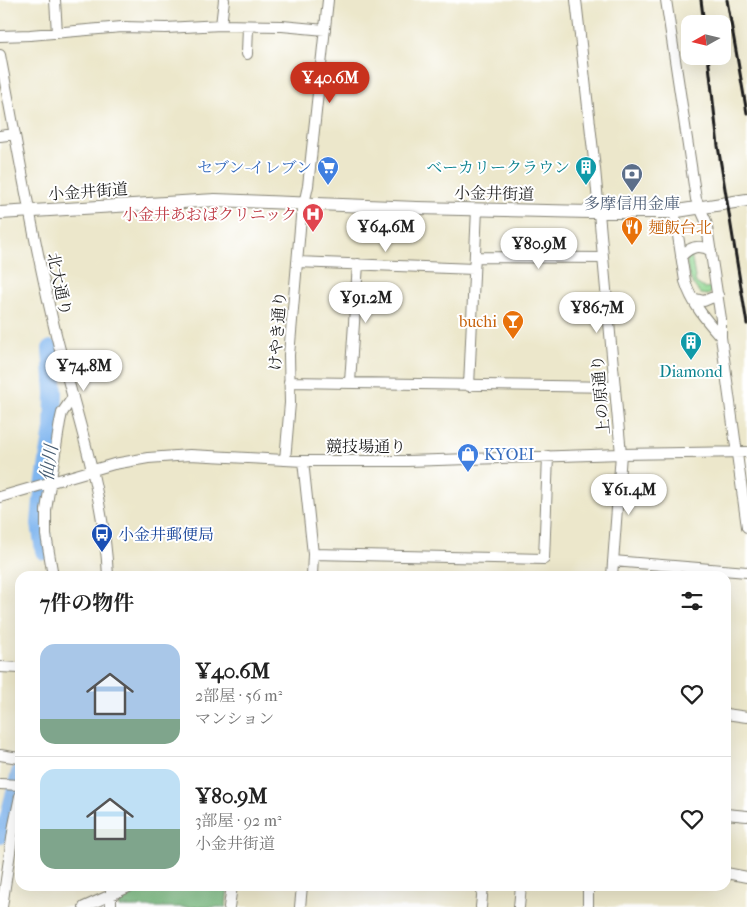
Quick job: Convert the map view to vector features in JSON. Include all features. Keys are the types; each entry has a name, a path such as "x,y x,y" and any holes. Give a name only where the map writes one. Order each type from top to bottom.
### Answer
{"main road":[{"name":"小金井街道","path":"0,213 215,200 477,209 671,212 747,200"}],"street":[{"path":"55,0 57,33"},
{"path":"221,25 224,0"},
{"name":"けやき通り","path":"284,460 290,403 288,355 303,204 308,186 328,0"},
{"name":"上の原通り","path":"576,0 599,212 621,454 612,571"},
{"path":"666,0 695,191 706,222 718,295 721,337 742,452 747,527"},
{"path":"0,36 122,27 166,28 221,25 282,26 325,30"},
{"path":"247,54 248,26"},
{"name":"北大通り","path":"0,55 53,324 93,470 106,537 108,571"},
{"path":"0,136 15,134"},
{"path":"677,225 680,214 701,208"},
{"path":"469,386 477,209"},
{"path":"671,212 676,216 685,281 699,311 721,337"},
{"path":"682,257 688,249 696,246 704,247 711,252"},
{"path":"475,257 603,258"},
{"path":"297,262 474,269"},
{"path":"350,382 358,264"},
{"path":"692,298 704,301 718,295"},
{"path":"289,382 615,387"},
{"path":"52,571 46,535 49,483 62,414 73,397"},
{"name":"競技場通り","path":"0,497 135,460 190,455 302,461 407,461 742,452"},
{"path":"313,554 544,559 548,456"},
{"path":"302,461 313,554 312,571"},
{"path":"613,561 747,572"},
{"path":"0,667 15,668"},
{"path":"731,715 747,717"},
{"path":"0,755 15,757"},
{"path":"0,784 15,785"},
{"path":"731,814 747,816"},
{"path":"2,907 2,886 15,820"},
{"path":"731,874 747,877"},
{"path":"84,907 109,891"},
{"path":"111,891 111,907"},
{"path":"229,907 231,891"},
{"path":"300,907 302,891"},
{"path":"481,907 483,891"},
{"path":"518,907 520,891"},
{"path":"588,891 588,907"}],"green space":[{"path":"691,254 696,283 704,288 713,287 712,292 708,295 701,294 694,286 690,277 687,257"},
{"path":"130,891 228,891 226,907 119,907 121,895"}],"waterway":[{"name":"仙川","path":"44,551 40,524 53,429 54,393 51,349"},
{"name":"仙川","path":"0,835 7,824 15,793"}],"railway":[{"path":"701,0 703,15"},
{"path":"727,0 747,113"},
{"path":"709,65 718,146 747,324"}],"place":[{"name":"セブン-イレブン","path":"328,186"},
{"name":"ベーカリークラウン","path":"586,186"},
{"name":"多摩信用金庫","path":"632,193"},
{"name":"小金井あおばクリニック","path":"313,233"},
{"name":"麺飯台北","path":"632,246"},
{"name":"buchi","path":"513,340"},
{"name":"Diamond","path":"691,361"},
{"name":"KYOEI","path":"468,473"},
{"name":"小金井郵便局","path":"102,553"}]}
